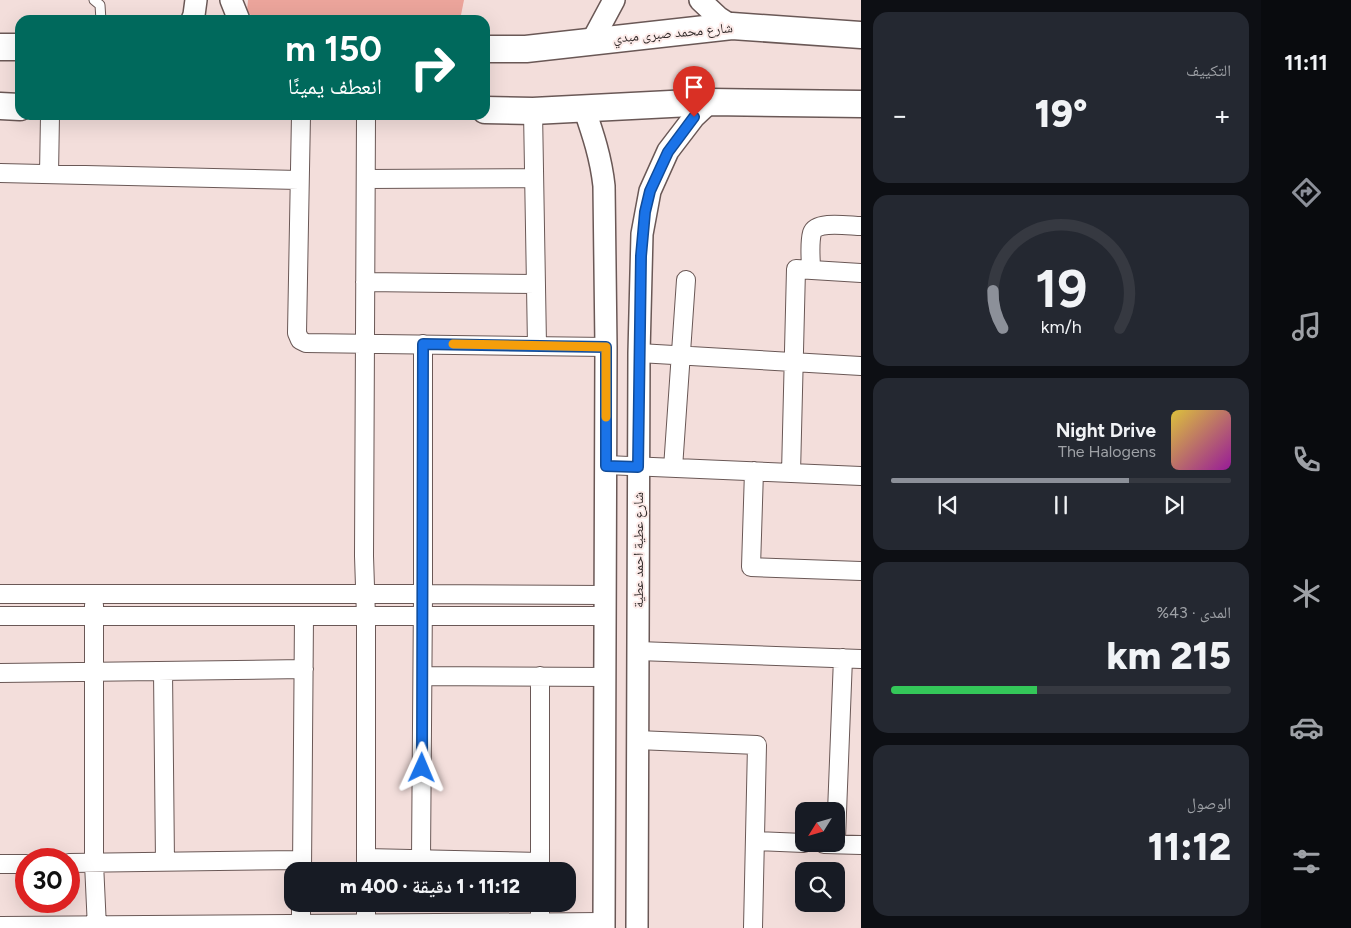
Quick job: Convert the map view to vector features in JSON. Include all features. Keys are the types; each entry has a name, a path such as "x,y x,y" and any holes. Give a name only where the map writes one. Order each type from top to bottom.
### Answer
{"main road":[{"name":"شارع محمد صبرى مبدي","path":"490,48 526,49 732,26 861,35"},
{"path":"0,47 15,47"},
{"path":"490,110 533,111 710,102 861,104"},
{"path":"0,106 15,106"}],"street":[{"path":"194,15 196,0"},
{"path":"231,0 236,15"},
{"path":"592,41 614,0"},
{"path":"700,0 718,17 732,26"},
{"name":"شارع عطية احمد عطية","path":"637,928 638,467 642,234 650,191 668,152 694,117 710,102"},
{"path":"0,926 97,927 540,922 604,925 606,347 603,179 597,146 584,108"},
{"path":"533,111 537,345"},
{"path":"49,174 50,120"},
{"path":"301,120 298,337 302,342 606,347"},
{"path":"366,120 366,862"},
{"path":"0,173 299,180"},
{"path":"366,179 534,178"},
{"path":"811,270 812,232 816,227 824,225 861,226"},
{"path":"791,473 796,269 861,273"},
{"path":"673,468 686,280"},
{"path":"365,282 536,284"},
{"path":"421,859 424,594 423,344"},
{"path":"639,353 861,366"},
{"path":"606,466 861,476"},
{"path":"754,471 751,568 861,571"},
{"path":"0,594 424,594 606,606"},
{"path":"94,595 94,863 97,927"},
{"path":"0,616 366,617 423,616 606,606"},
{"path":"302,862 304,616"},
{"path":"638,651 861,659"},
{"path":"837,802 842,658"},
{"path":"0,673 304,669"},
{"path":"163,671 165,862"},
{"path":"423,676 606,677"},
{"path":"540,676 540,862"},
{"path":"638,740 757,745 753,928"},
{"path":"756,841 795,843"},
{"path":"845,844 861,845"},
{"path":"394,862 421,859 472,862"},
{"path":"80,863 165,862 284,865"},
{"path":"0,864 15,864"},
{"path":"301,912 301,924"},
{"path":"366,912 366,924"},
{"path":"540,912 540,922"}],"lane":[{"path":"94,0 100,5 101,15"}],"shaded area":[{"path":"248,0 464,0 461,15 251,15 247,11"}],"slow traffic":[{"path":"453,344 606,347 606,417"}],"route":[{"path":"422,768 424,594 423,344 606,347 606,466 638,467 641,256 645,212 650,191 658,171 680,133 694,117"}]}
